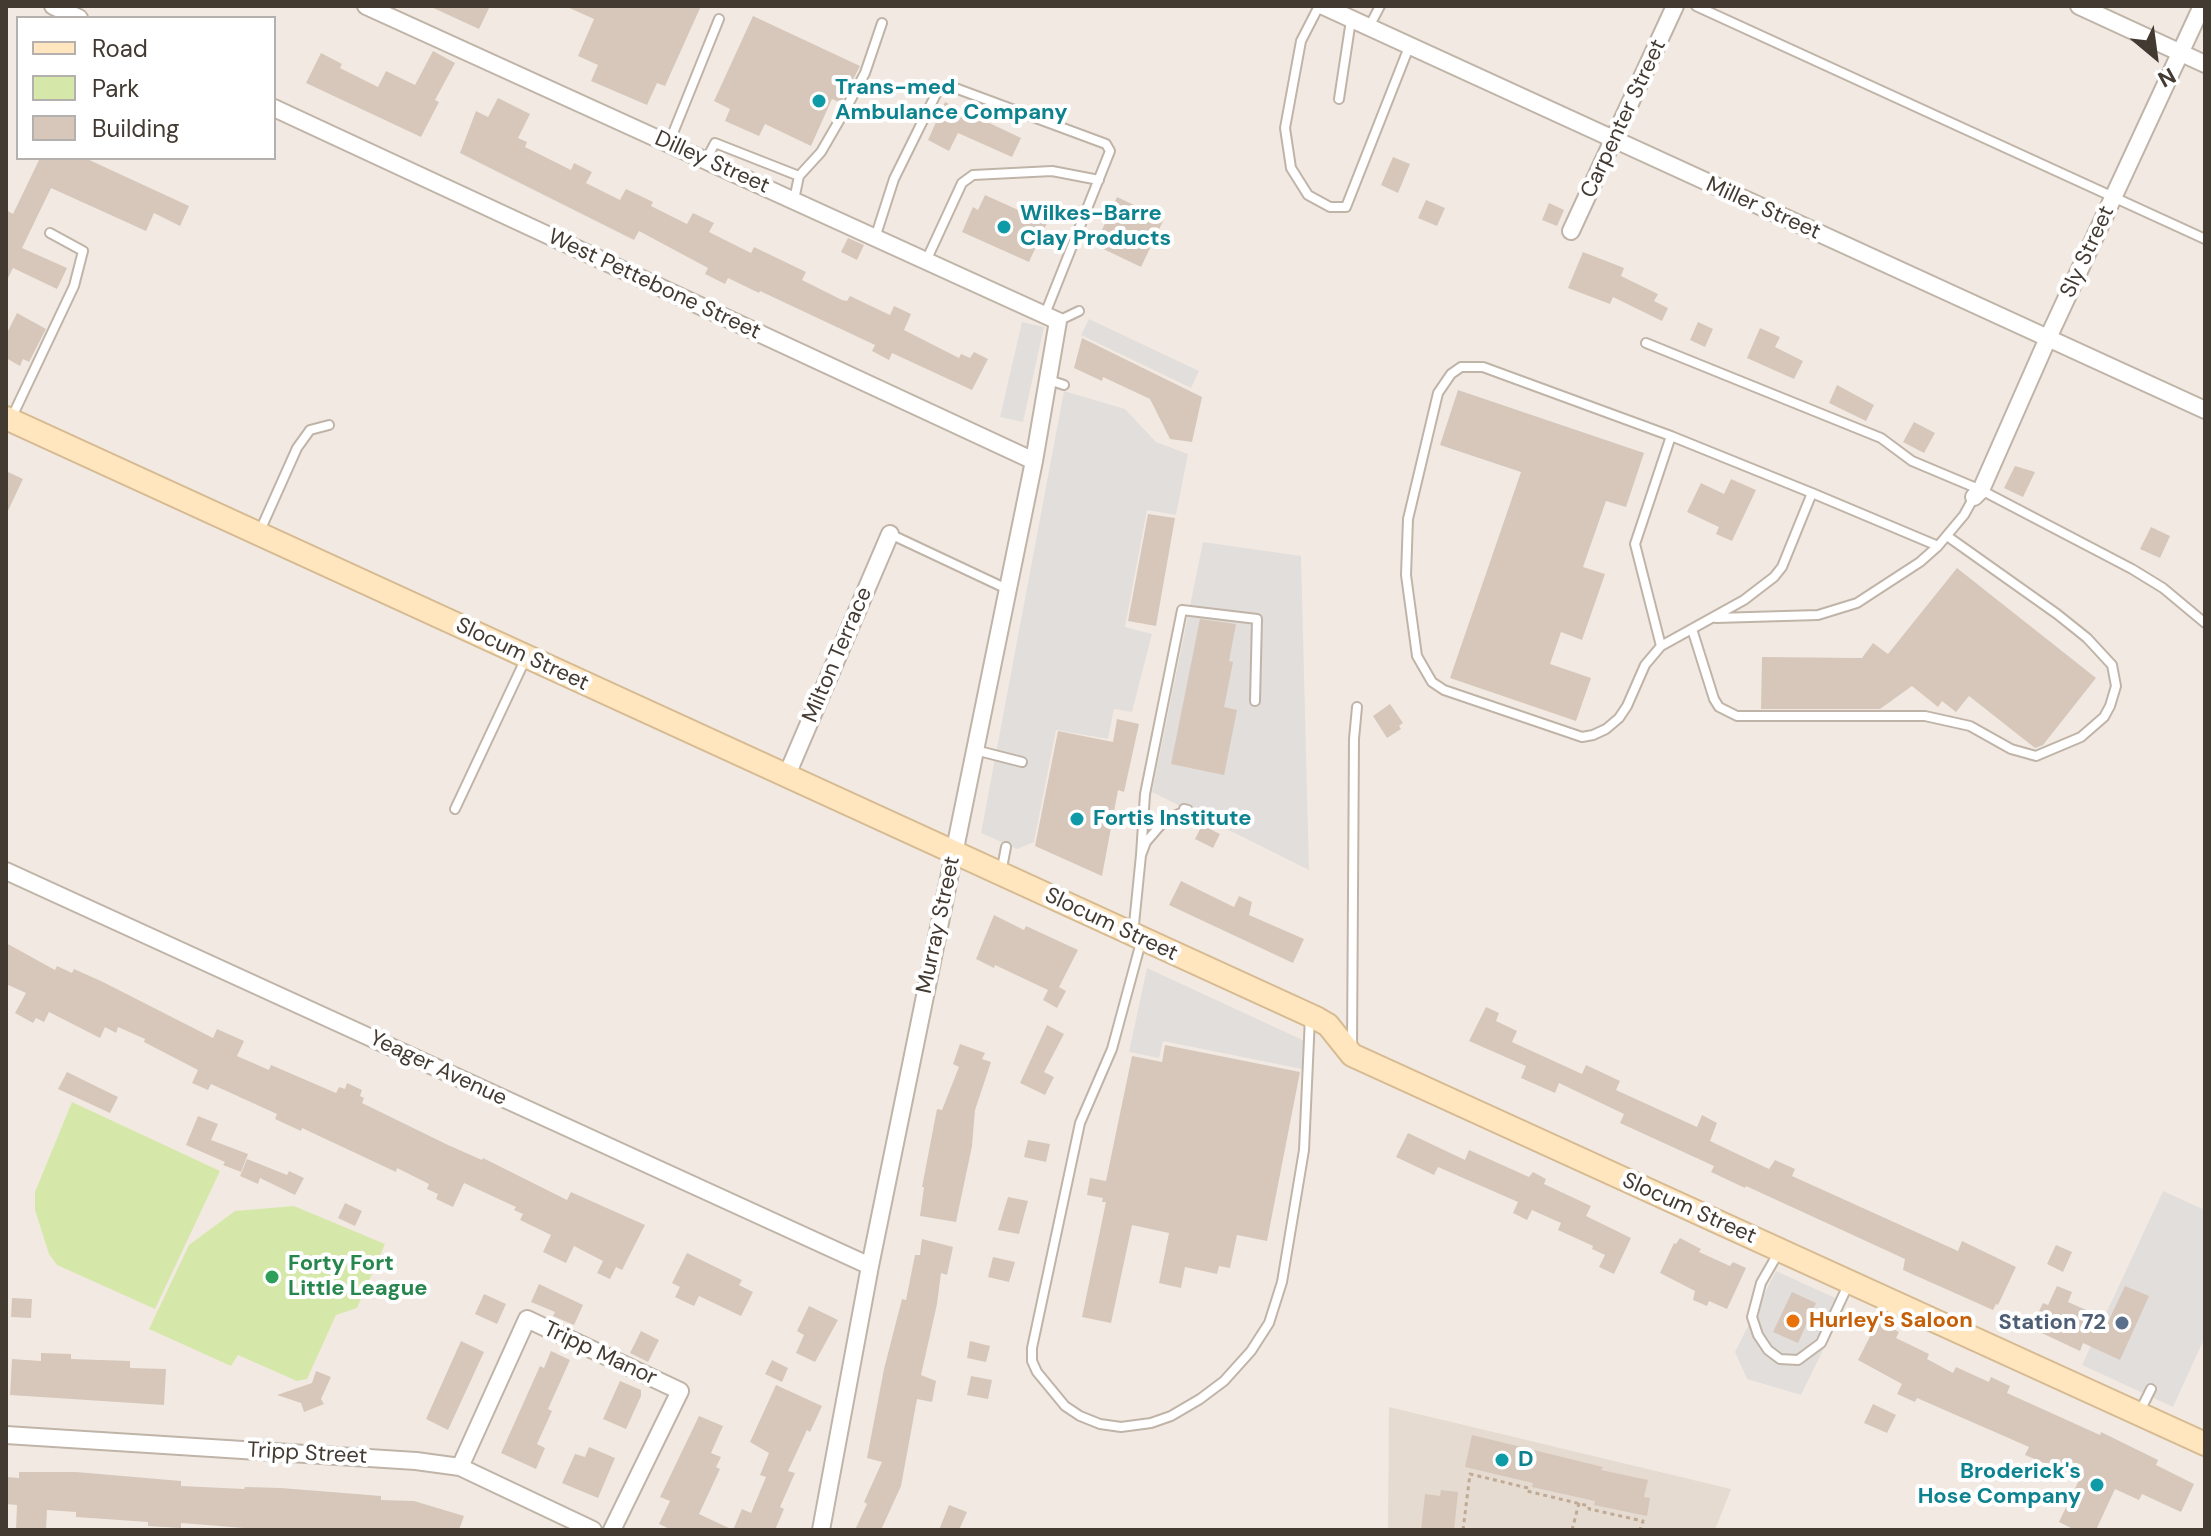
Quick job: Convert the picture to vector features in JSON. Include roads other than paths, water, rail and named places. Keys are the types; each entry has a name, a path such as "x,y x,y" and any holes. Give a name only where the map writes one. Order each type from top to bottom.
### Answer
{"street":[{"path":"53,6 75,16"},
{"name":"Dilley Street","path":"366,6 393,12 669,144 1051,318"},
{"name":"Miller Street","path":"1321,6 2205,410"},
{"name":"Carpenter Street","path":"1571,231 1675,6"},
{"path":"2079,6 2205,64"},
{"name":"Sly Street","path":"1977,493 2202,6"},
{"name":"West Pettebone Street","path":"276,109 1034,461"},
{"name":"Murray Street","path":"821,1530 870,1266 1007,589 1034,461 1056,383 1051,318"},
{"name":"Slocum Street","path":"8,419 1310,1016 1328,1025 1352,1055 2205,1444"},
{"name":"Milton Terrace","path":"786,777 890,534"},
{"name":"Yeager Avenue","path":"6,871 870,1266"},
{"name":"Tripp Manor","path":"460,1467 527,1319 680,1391 612,1530"},
{"name":"Tripp Street","path":"6,1435 416,1461 460,1467 593,1530"}],"lane":[{"path":"1321,6 1301,41 1285,128 1291,168 1308,195 1330,207 1346,207 1409,47"},
{"path":"1369,28 1380,6"},
{"path":"1696,6 2205,239"},
{"path":"669,144 719,19"},
{"path":"1339,99 1351,20"},
{"path":"794,201 799,176 821,152 865,73 882,23"},
{"path":"875,238 894,179 938,90 947,85 1106,144 1110,151 1051,318"},
{"path":"706,161 715,143 799,176"},
{"path":"926,261 962,183 973,175 1052,171 1099,180"},
{"path":"8,419 74,286 83,251 50,233"},
{"path":"1051,318 1079,311"},
{"path":"1646,343 1881,438 1912,461 2142,575 2205,623"},
{"path":"1812,493 1782,567 1774,577 1744,600 1661,646 1645,665 1619,718 1593,735 1582,737 1444,690 1432,682 1417,656 1406,575 1408,519 1438,393 1451,374 1461,367 1483,367 1671,436 1812,493 1938,546"},
{"path":"258,534 297,448 310,430 329,425"},
{"path":"1661,646 1635,544 1671,436"},
{"path":"1712,618 1791,618 1840,610 1920,562 1947,536 1977,493"},
{"path":"890,534 1007,589"},
{"path":"1692,629 1714,699 1719,707 1737,716 1925,716 1970,726 2011,749 2036,756 2081,737 2104,717 2110,706 2116,686 2112,665 2087,638 2057,614 1947,536"},
{"path":"1255,701 1257,619 1182,610 1145,794 1137,936 1112,1049 1080,1123 1032,1348 1032,1361 1037,1372 1057,1398 1080,1416 1100,1424 1121,1427 1151,1423 1171,1416 1224,1381 1251,1351 1269,1323 1282,1282 1304,1150 1310,1016"},
{"path":"455,809 526,657"},
{"path":"1352,1055 1354,739 1357,707"},
{"path":"975,750 1022,762"},
{"path":"1141,855 1146,842 1165,820 1188,810 1184,809"},
{"path":"1000,874 1006,847"},
{"path":"1780,1250 1761,1283 1752,1317 1758,1335 1768,1350 1780,1359 1798,1360 1821,1343 1849,1282"},
{"path":"2139,1414 2151,1389"}],"place":[{"name":"Trans-med Ambulance Company","path":"819,101"},
{"name":"Wilkes-Barre Clay Products","path":"1004,227"},
{"name":"Fortis Institute","path":"1077,819"},
{"name":"Forty Fort Little League","path":"272,1277"},
{"name":"Hurley's Saloon","path":"1793,1321"},
{"name":"Station 72","path":"2122,1323"},
{"name":"D","path":"1502,1460"},
{"name":"Broderick's Hose Company","path":"2097,1485"}]}
